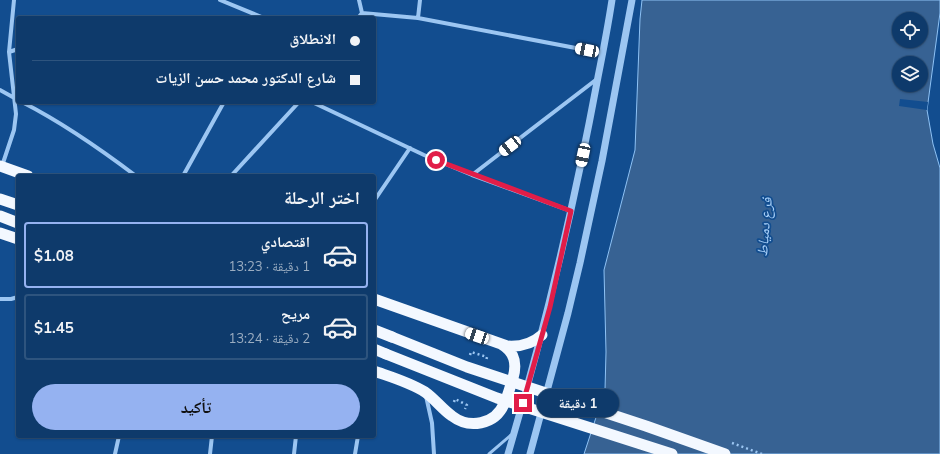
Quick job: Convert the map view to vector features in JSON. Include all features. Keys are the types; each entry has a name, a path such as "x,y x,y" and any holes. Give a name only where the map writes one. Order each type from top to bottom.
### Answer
{"highway":[{"path":"1,166 23,174"},
{"path":"0,199 16,204"},
{"path":"0,216 16,221"},
{"path":"0,233 16,238"},
{"path":"376,300 501,344 523,345 542,335"},
{"path":"376,331 467,367 646,426 725,454"},
{"path":"376,371 406,382 424,392 451,416 465,423 480,423 495,417 504,404 515,369 515,361 511,353 501,344"},
{"path":"376,350 497,398 672,454"}],"street":[{"path":"1,166 14,130 16,114 16,99 9,52 14,0"},
{"path":"220,0 259,16"},
{"path":"359,0 362,13"},
{"path":"418,18 420,0"},
{"path":"508,454 542,335 571,211 612,0"},
{"path":"530,454 580,263 602,161 632,0"},
{"path":"362,13 418,18 602,53"},
{"path":"9,52 16,50"},
{"path":"472,175 598,78"},
{"path":"0,90 16,99"},
{"path":"26,104 54,118 91,142 133,174"},
{"path":"184,174 223,104"},
{"path":"234,174 297,104"},
{"path":"316,104 472,175 571,211"},
{"path":"376,198 410,148"},
{"path":"0,299 16,298"},
{"path":"424,392 432,423 434,454"},
{"path":"116,454 119,438"},
{"path":"210,454 212,438"},
{"path":"294,454 296,438"},
{"path":"355,454 358,438"}],"lane":[{"path":"489,454 515,431"}],"path":[{"path":"471,352 487,357"},
{"path":"455,399 467,405 466,409"}],"water":[{"name":"فرع دمياط","path":"642,0 940,0 940,13 927,110 933,144 940,168 940,454 584,454 605,390 606,352 604,270 635,150"}],"pier":[{"path":"900,99 928,102 927,110 899,106"}],"route":[{"path":"436,160 472,175 571,211 550,307 523,403"}]}
